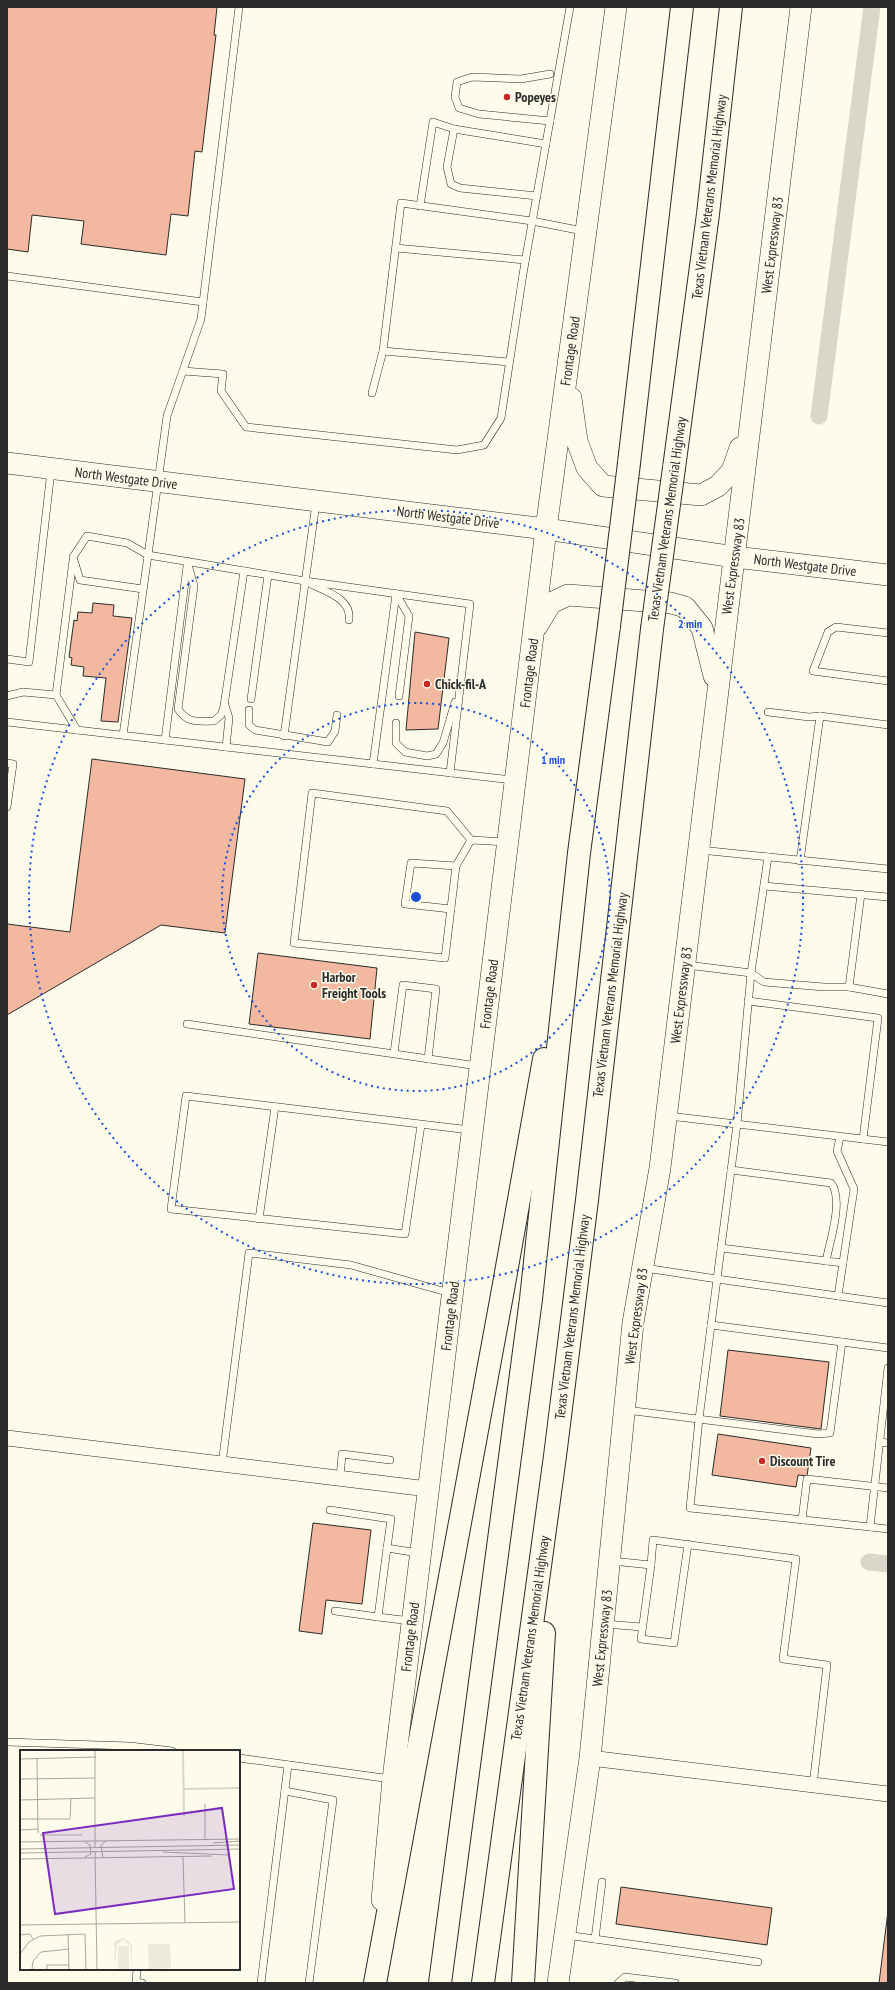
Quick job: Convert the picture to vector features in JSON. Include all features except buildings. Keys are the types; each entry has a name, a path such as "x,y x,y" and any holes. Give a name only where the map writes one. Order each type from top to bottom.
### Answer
{"highway":[{"path":"440,1983 531,1299 579,853 629,463 682,7"},
{"name":"Texas Vietnam Veterans Memorial Highway","path":"483,1983 555,1456 588,1192 652,629 708,214 731,7"},
{"path":"708,214 745,7"},
{"path":"374,1983 502,1295 579,853"},
{"path":"523,1983 555,1456"}],"main road":[{"name":"Frontage Road","path":"374,1983 393,1779 420,1554 546,528 616,7"},
{"name":"West Expressway 83","path":"558,1983 590,1758 633,1323 660,1168 717,688 735,557 801,7"},
{"path":"567,371 577,441 587,468 603,486 701,495 718,486 732,471 750,424"},
{"name":"North Westgate Drive","path":"7,464 546,528 735,557 888,575"},
{"path":"533,636 539,620 551,603 568,595 671,603 685,607 702,628 717,688"}],"street":[{"path":"7,1438 428,1489"},
{"path":"590,1758 888,1794"}],"lane":[{"path":"123,735 167,416 201,319 239,7"},
{"path":"183,371 223,374 221,391 246,427 457,450 484,445 501,418 525,260 570,7"},
{"path":"550,74 521,79 472,77 457,82 455,97 459,108 479,114 550,121"},
{"path":"420,206 432,122 454,129 546,144"},
{"path":"454,129 447,167 451,184 460,188 537,196"},
{"path":"372,393 383,351 401,203 532,221 586,232"},
{"path":"396,248 525,260"},
{"path":"7,276 203,302"},
{"path":"383,351 509,362"},
{"path":"7,660 29,662 51,469"},
{"path":"284,736 317,501"},
{"path":"77,730 56,696 73,557 87,536 127,542 148,555 305,581 470,604 450,773"},
{"path":"73,557 80,580 143,588"},
{"path":"187,561 194,586 178,709 183,716 190,721 214,721 220,715 225,705 244,571"},
{"path":"165,740 187,561"},
{"path":"251,699 268,575"},
{"path":"305,581 333,595 346,604 350,612 349,620"},
{"path":"396,594 409,616 399,696"},
{"path":"373,764 396,594"},
{"path":"888,633 836,626 828,632 814,671 888,682"},
{"path":"396,723 396,743 405,752 427,756 436,754 443,743 461,682"},
{"path":"7,696 23,692 56,696"},
{"path":"225,705 230,718 226,747"},
{"path":"249,710 249,725 256,730 284,736 328,742 335,731 337,715"},
{"path":"768,712 809,717 820,716 888,725"},
{"path":"800,861 820,716"},
{"path":"7,722 515,781"},
{"path":"7,763 13,764 7,807"},
{"path":"471,840 456,866 445,958 294,943 312,793 447,811 471,840 508,842"},
{"path":"698,850 888,869"},
{"path":"768,857 751,973 731,1170 699,1419 690,1508 888,1530"},
{"path":"451,909 405,904 411,863 456,866"},
{"path":"764,886 888,897"},
{"path":"849,987 862,894"},
{"path":"684,965 751,973 764,982 824,987 849,987 888,994"},
{"path":"394,1054 403,985 436,989 428,1058"},
{"path":"748,1001 878,1018 862,1139"},
{"path":"187,1024 480,1066"},
{"path":"421,1125 405,1234 171,1210 186,1096 472,1131"},
{"path":"259,1219 275,1107"},
{"path":"666,1116 888,1142"},
{"path":"838,1296 854,1189 837,1151 840,1136"},
{"path":"731,1170 831,1183 836,1188 837,1202 826,1261"},
{"path":"721,1248 843,1263"},
{"path":"222,1464 249,1253 352,1265 452,1294"},
{"path":"643,1268 888,1303"},
{"path":"711,1325 888,1348"},
{"path":"624,1410 818,1434 830,1433 842,1342"},
{"path":"870,1527 888,1368"},
{"path":"880,1442 888,1443"},
{"path":"340,1478 342,1454 390,1460"},
{"path":"802,1520 808,1479 888,1488"},
{"path":"330,1510 390,1520 378,1617"},
{"path":"688,1544 674,1643 641,1640 653,1540 688,1544 796,1559 783,1659 827,1665 813,1785"},
{"path":"387,1548 420,1554"},
{"path":"609,1560 650,1564"},
{"path":"335,1611 412,1621"},
{"path":"603,1624 642,1627"},
{"path":"7,1742 130,1746 163,1750"},
{"path":"240,1758 393,1779"},
{"path":"261,1983 288,1765"},
{"path":"285,1791 333,1800 310,1983"},
{"path":"595,1939 602,1882"},
{"path":"565,1934 758,1962"},
{"path":"137,1970 136,1982 142,1983"},
{"path":"618,1983 625,1977 675,1983"}],"waterway":[{"path":"819,416 872,7"},
{"path":"869,1562 888,1564"}],"place":[{"name":"Popeyes","path":"507,97"},
{"name":"Chick-fil-A","path":"427,684"},
{"name":"Harbor Freight Tools","path":"314,985"},
{"name":"Discount Tire","path":"762,1461"}]}
